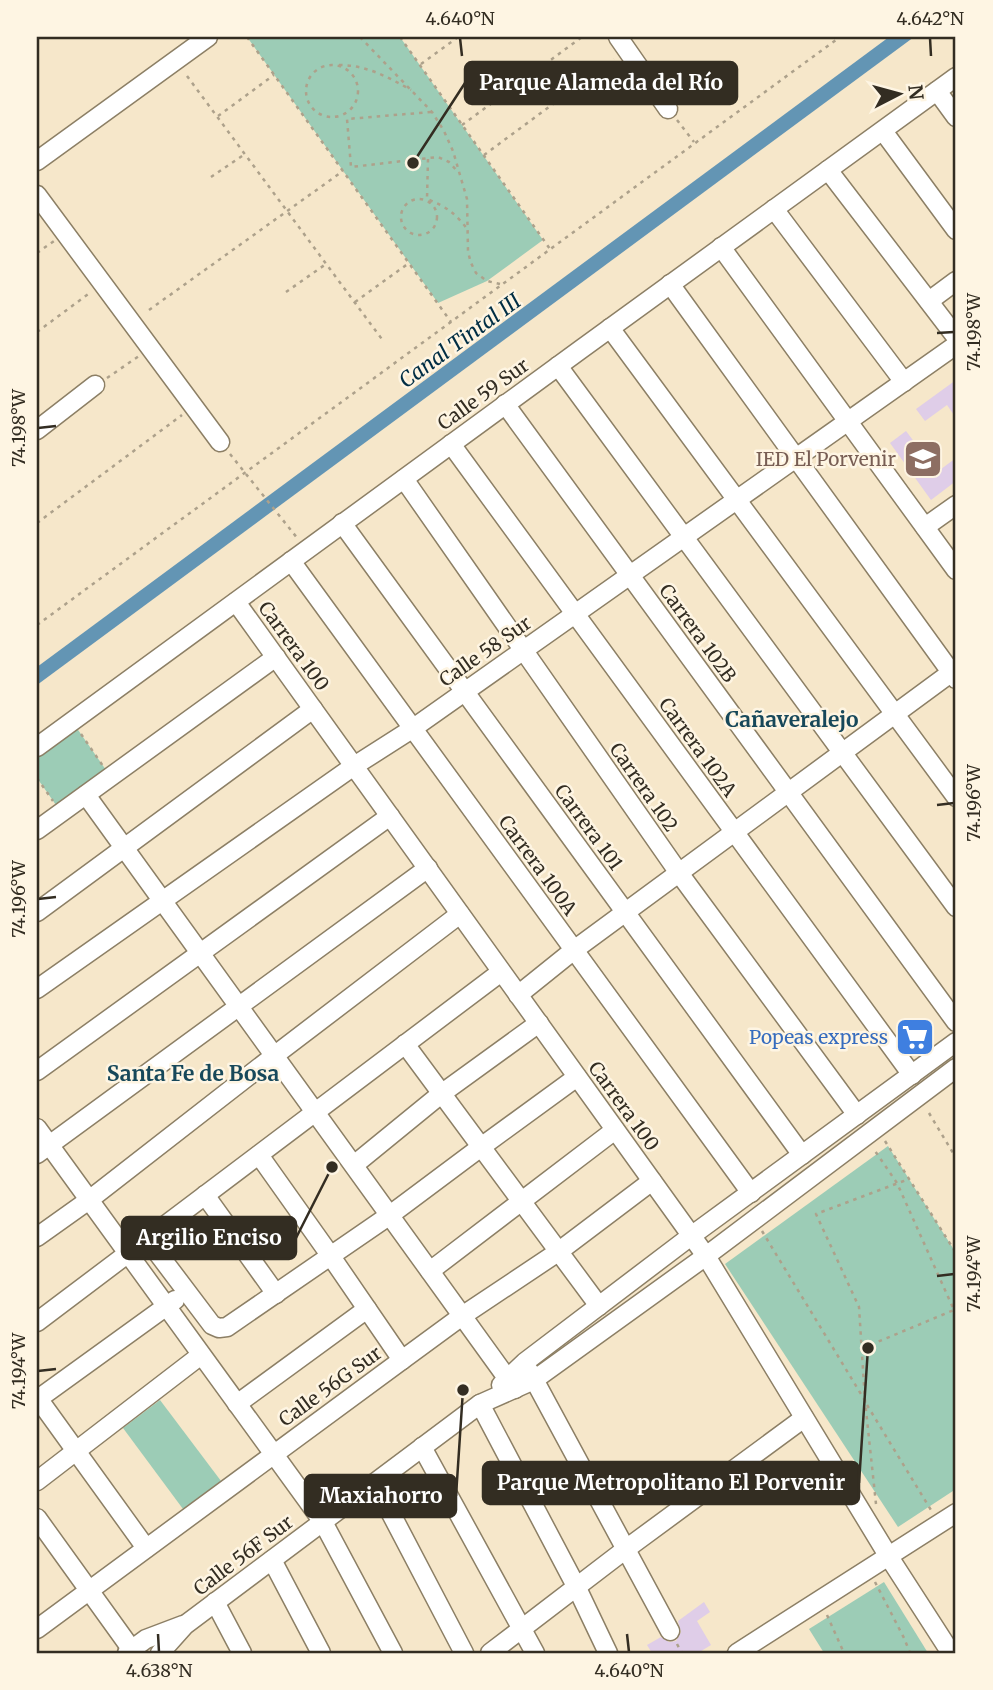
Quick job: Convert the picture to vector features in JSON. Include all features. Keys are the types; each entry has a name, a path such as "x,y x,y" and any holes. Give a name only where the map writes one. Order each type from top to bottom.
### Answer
{"street":[{"path":"37,161 208,37"},
{"path":"622,43 668,109"},
{"name":"Calle 59 Sur","path":"37,747 956,77"},
{"path":"937,91 956,117"},
{"path":"883,131 956,230"},
{"path":"828,170 956,337"},
{"path":"37,195 220,443"},
{"path":"774,209 904,382"},
{"path":"721,247 956,570"},
{"path":"929,301 956,281"},
{"path":"518,995 625,912 895,714 955,674 670,284"},
{"path":"610,328 956,797"},
{"name":"Calle 58 Sur","path":"37,989 354,766 465,692 956,345"},
{"path":"558,366 956,907"},
{"path":"37,430 95,385"},
{"name":"Carrera 102B","path":"505,404 956,1022"},
{"name":"Carrera 102A","path":"451,444 912,1074"},
{"name":"Carrera 102","path":"404,479 679,873 857,1115"},
{"path":"925,527 956,505"},
{"name":"Carrera 101","path":"342,523 802,1155"},
{"name":"Carrera 100A","path":"290,561 751,1193"},
{"name":"Carrera 100","path":"236,602 706,1256 889,1557 951,1653"},
{"path":"37,831 276,657"},
{"path":"37,912 313,709"},
{"path":"86,794 511,1384 534,1380 706,1256 956,1068"},
{"path":"37,1071 390,816"},
{"path":"43,1149 428,869"},
{"path":"37,1237 89,1200 460,914"},
{"path":"37,1322 501,972"},
{"path":"354,1166 442,1094 539,1023"},
{"name":"Calle 56F Sur","path":"140,1649 185,1625 480,1404 511,1384 525,1362 691,1236 956,1042"},
{"path":"405,1044 599,1306"},
{"path":"147,1239 212,1325 227,1327 390,1215 577,1077"},
{"path":"37,1128 43,1149 89,1200 323,1521 393,1653"},
{"path":"429,1271 615,1129"},
{"path":"258,1155 402,1360"},
{"name":"Calle 56G Sur","path":"37,1629 462,1316 558,1252 652,1181"},
{"path":"205,1195 276,1294"},
{"path":"146,1548 37,1397 186,1291"},
{"path":"237,1404 367,1308"},
{"path":"37,1481 201,1355"},
{"path":"525,1362 670,1630"},
{"path":"480,1404 577,1588 608,1653"},
{"path":"490,1653 625,1549 804,1418"},
{"path":"422,1447 535,1653"},
{"path":"375,1483 464,1653"},
{"path":"737,1653 956,1513"},
{"path":"40,1529 140,1649"},
{"path":"272,1560 321,1653"},
{"path":"215,1602 243,1653"},
{"name":"Calle 56F Sur","path":"160,1653 185,1625"}],"path":[{"path":"247,37 451,322"},
{"path":"360,37 432,112 444,131 453,151 467,199 468,252 476,273 487,281 501,284"},
{"path":"400,37 550,249"},
{"path":"420,65 458,37"},
{"path":"462,125 582,37"},
{"path":"37,625 840,37"},
{"path":"484,155 622,43"},
{"path":"330,65 338,66 351,74 358,89 352,106 346,112 329,117 314,109 306,93 307,85 315,71 322,67 330,65 355,65 376,72 414,92"},
{"path":"217,116 274,75"},
{"path":"187,76 384,342"},
{"path":"668,109 695,143"},
{"path":"432,112 346,120 351,167 438,158 449,162 460,175"},
{"path":"211,177 245,154"},
{"path":"428,159 427,200 436,209 437,221 431,232 413,234 407,231 401,220 403,208 416,198 427,200 443,205 456,214 468,230"},
{"path":"149,310 343,171"},
{"path":"37,253 65,233"},
{"path":"354,302 409,263"},
{"path":"286,292 326,264"},
{"path":"37,332 103,284"},
{"path":"95,385 150,349"},
{"path":"37,523 194,407"},
{"path":"220,443 289,528"},
{"path":"72,721 111,777"},
{"path":"37,778 61,813"},
{"path":"929,1113 956,1157"},
{"path":"871,1132 909,1179 956,1253"},
{"path":"862,1348 954,1310 871,1132"},
{"path":"866,1518 876,1510 859,1307 816,1214 909,1179"},
{"path":"754,1220 940,1524"},
{"path":"868,1570 910,1653"},
{"path":"824,1598 828,1617 844,1653"}],"green space":[{"path":"247,37 400,37 543,240 487,281 438,303"},
{"path":"76,727 106,770 56,805 37,778 37,755"},
{"path":"888,1146 956,1253 956,1489 898,1527 725,1264"},
{"path":"160,1400 221,1481 183,1509 123,1428"},
{"path":"884,1582 928,1653 824,1653 809,1629"}],"water":[{"path":"889,37 914,37 37,685 37,667"}],"building":[{"path":"956,380 956,418 947,405 925,421 916,409"},
{"path":"906,431 937,472 956,458 956,481 931,500 890,443"},
{"path":"704,1602 710,1612 697,1621 711,1645 698,1653 652,1653 647,1645 661,1637 669,1642 676,1641 681,1632 678,1621"}],"place":[{"name":"Parque Alameda del Río","path":"413,163"},
{"name":"IED El Porvenir","path":"923,459"},
{"name":"Popeas express","path":"915,1037"},
{"name":"Argilio Enciso","path":"332,1167"},
{"name":"Parque Metropolitano El Porvenir","path":"868,1348"},
{"name":"Maxiahorro","path":"463,1390"}],"district":[{"name":"Cañaveralejo","path":"792,720"},
{"name":"Santa Fe de Bosa","path":"193,1074"}],"water label":[{"name":"Canal Tintal III","path":"460,341"}]}
